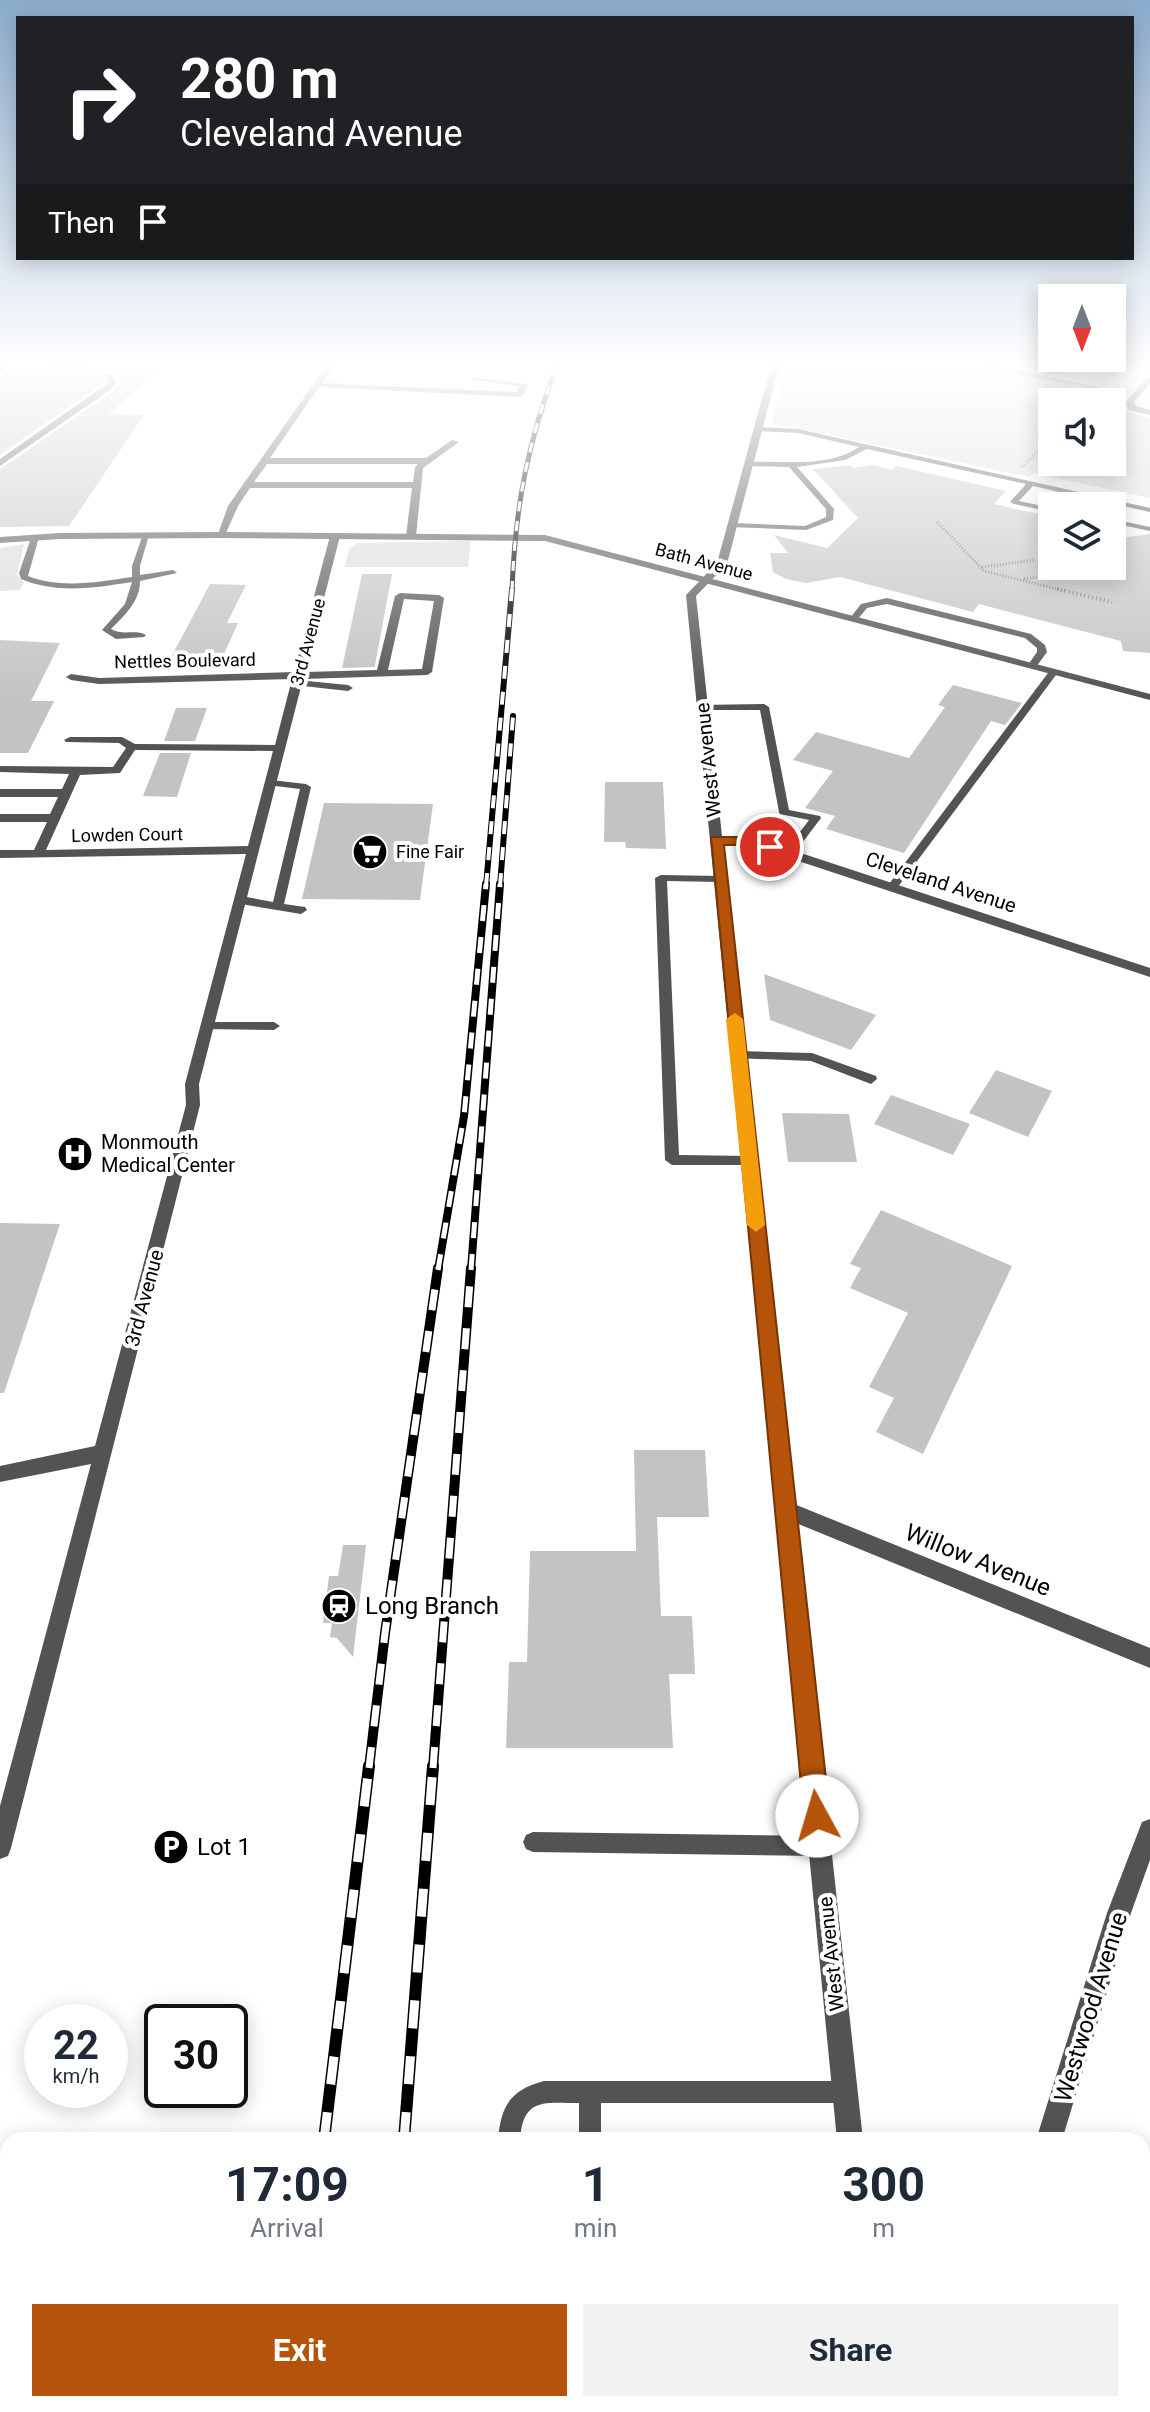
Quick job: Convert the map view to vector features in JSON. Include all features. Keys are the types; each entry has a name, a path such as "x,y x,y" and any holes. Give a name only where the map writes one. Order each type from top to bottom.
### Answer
{"street":[{"path":"220,535 233,506 254,475"},
{"path":"411,536 418,475"},
{"name":"West Avenue","path":"746,475 722,564 691,595 849,2132"},
{"path":"247,485 417,485"},
{"name":"Bath Avenue","path":"0,540 220,535 545,538 1150,697"},
{"name":"3rd Avenue","path":"0,1848 3,1823 190,1118 192,1084 335,536"},
{"name":"Nettles Boulevard","path":"71,677 99,681 298,679 427,672 439,598 400,596 382,673"},
{"path":"70,740 122,740 132,747 280,748"},
{"path":"0,769 116,771 132,747"},
{"path":"38,854 76,771"},
{"path":"0,793 66,793"},
{"path":"0,818 54,818"},
{"name":"Cleveland Avenue","path":"716,840 751,841 1150,973"},
{"name":"Lowden Court","path":"0,854 254,850"},
{"path":"0,1474 103,1453"},
{"name":"Willow Avenue","path":"786,1510 1150,1658"},
{"name":"Westwood Avenue","path":"1051,2132 1119,1913 1150,1830"}],"lane":[{"path":"732,525 806,528 830,518 830,509 799,475"},
{"path":"993,475 1150,510"},
{"path":"1031,483 1014,502 1038,507"},
{"path":"1126,524 1150,529"},
{"path":"35,537 23,573 31,581 48,585 82,584 173,573"},
{"path":"141,635 116,636 106,630 129,605 136,588 136,566 146,537"},
{"path":"854,618 864,606 887,601 1014,632 1028,636 1042,647 1033,665"},
{"path":"893,886 1054,671"},
{"path":"298,679 348,688"},
{"path":"702,707 764,707 784,812 816,818 789,853"},
{"path":"271,783 306,787 278,904"},
{"path":"720,879 661,878 672,1160 749,1161"},
{"path":"241,900 301,910"},
{"path":"208,1026 274,1026"},
{"path":"738,1055 812,1057 871,1079"},
{"path":"533,1842 820,1846"},
{"path":"511,2132 516,2107 527,2095 590,2092 845,2092"},
{"path":"590,2092 590,2132"}],"path":[{"path":"937,522 981,567 1112,602"},
{"path":"981,567 1035,560"},
{"path":"1019,579 1038,576"}],"shaded area":[{"path":"1150,475 1150,498 1047,476 1126,476"},
{"path":"471,541 468,567 345,567 349,549 358,543"},
{"path":"24,544 17,575 24,583 20,590 0,591 0,548"}],"building":[{"path":"0,475 104,475 69,526 0,527"},
{"path":"818,475 934,475 1006,491 994,504 1038,514 1038,580 1126,580 1126,537 1150,534 1150,653 1123,651 1121,641 979,604 973,612 840,577 806,583 786,579 773,572 770,553 788,553 774,535 827,548 858,518"},
{"path":"362,574 392,574 375,667 342,668"},
{"path":"210,584 246,585 227,623 238,623 224,654 201,653 196,662 169,661"},
{"path":"0,640 60,643 31,701 54,701 28,753 0,753"},
{"path":"953,685 1022,703 1005,725 991,721 904,853 826,829 835,816 805,808 833,771 793,760 816,732 909,758 945,707 938,705"},
{"path":"176,708 207,708 195,741 164,741"},
{"path":"160,753 191,753 177,797 143,796"},
{"path":"605,782 663,782 666,849 626,848 625,842 604,842"},
{"name":"Fine Fair","path":"324,803 433,804 420,900 302,899"},
{"path":"764,974 876,1015 851,1050 770,1020"},
{"path":"996,1070 1052,1091 1028,1137 969,1113"},
{"path":"891,1095 970,1124 953,1155 874,1124"},
{"path":"782,1113 849,1114 857,1162 788,1162"},
{"path":"881,1210 1012,1266 923,1454 876,1432 894,1398 869,1387 908,1313 850,1288 861,1268 850,1264"},
{"path":"0,1223 60,1224 4,1393 0,1393"},
{"path":"634,1450 705,1450 709,1517 657,1517 661,1616 692,1616 695,1674 669,1674 673,1748 506,1748 509,1662 527,1662 530,1551 636,1551"},
{"path":"343,1545 366,1545 353,1657 337,1638 330,1637 332,1623 323,1623 329,1576 338,1576"}],"railway":[{"path":"512,591 516,530 525,475"},
{"path":"486,886 512,589"},
{"path":"500,886 513,716"},
{"path":"438,1270 464,1116 486,884"},
{"path":"471,1270 500,884"},
{"path":"369,1768 385,1633 438,1268"},
{"path":"433,1768 471,1268"},
{"path":"325,2132 369,1766"},
{"path":"405,2132 433,1766"}],"slow traffic":[{"path":"735,1019 756,1225"}],"place":[{"name":"Fine Fair","path":"370,852"},
{"name":"Monmouth Medical Center","path":"75,1154"},
{"name":"Long Branch","path":"339,1606"},
{"name":"Lot 1","path":"171,1847"}],"route":[{"path":"770,847 751,841 716,840 817,1816"}]}
